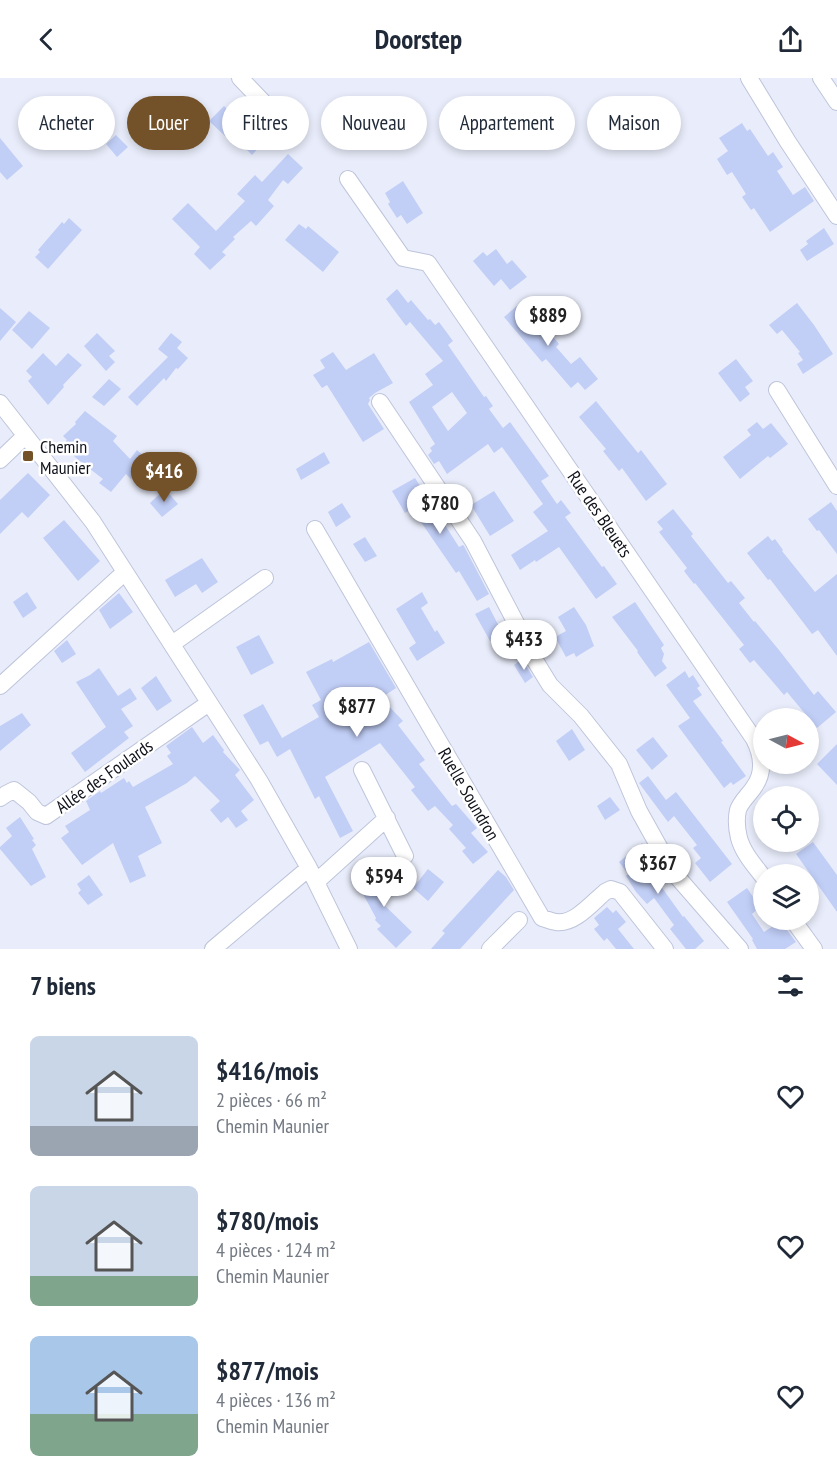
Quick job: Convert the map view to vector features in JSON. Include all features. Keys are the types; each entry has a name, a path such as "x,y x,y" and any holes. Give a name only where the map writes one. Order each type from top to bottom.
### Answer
{"street":[{"path":"240,78 257,96"},
{"path":"821,78 837,102"},
{"path":"756,81 788,142 837,216"},
{"name":"Rue des Bleuets","path":"348,179 403,258 428,263 754,739 758,747 761,769 755,786 739,808 737,817 740,840 745,853 753,864"},
{"path":"777,390 837,486"},
{"path":"380,402 473,541 523,641 550,685 581,716 619,764 639,811 673,872 740,949"},
{"path":"0,404 93,522 172,644 259,780 312,875 349,949"},
{"path":"0,460 25,436"},
{"name":"Ruelle Soundron","path":"315,529 542,918 556,922 572,920 611,889 620,892 665,949"},
{"path":"0,686 125,572"},
{"path":"172,644 265,578"},
{"name":"Allée des Foulards","path":"0,798 14,790 37,812 46,816 209,703"},
{"path":"363,770 405,856"},
{"path":"213,949 387,818"},
{"path":"490,949 519,920"},
{"path":"800,930 814,949"}],"building":[{"path":"222,108 222,133 210,122"},
{"path":"742,123 747,131 750,129 768,156 773,152 783,167 777,171 793,195 805,187 814,201 770,232 754,208 751,210 742,197 746,194 732,172 727,175 717,159 728,151 719,138"},
{"path":"115,136 127,146 117,157 111,150 115,150"},
{"path":"0,138 23,166 7,180 0,172"},
{"path":"247,150 257,150 252,155"},
{"path":"288,154 303,168 288,184 283,180 268,200 274,206 256,226 251,221 233,237 235,239 222,252 226,255 210,270 194,254 200,247 172,219 188,203 216,231 245,201 237,194 255,175 262,182"},
{"path":"403,181 423,213 407,224 401,215 397,218 388,204 390,202 385,193"},
{"path":"69,218 82,230 48,269 35,257 40,252 38,250 62,222 64,224"},
{"path":"299,224 306,229 308,226 339,252 323,272 285,240"},
{"path":"824,228 834,244 807,261 800,250 808,244 806,241"},
{"path":"496,249 507,264 512,260 527,277 510,290 501,279 494,286 473,261 483,252 487,256"},
{"path":"397,289 408,303 411,300 428,320 430,319 435,325 439,322 453,341 448,345 484,397 486,396 493,406 489,409 503,428 510,422 549,476 541,481 557,504 561,500 571,513 565,517 617,584 596,599 559,547 520,570 511,555 548,531 533,512 543,504 502,447 494,453 488,444 447,474 439,461 434,464 428,455 432,451 430,448 435,444 409,402 433,385 425,374 443,361 410,322 406,326 386,299","holes":["452,392 467,413 448,431 432,407"]},
{"path":"524,300 535,312 531,315 547,335 550,333 559,344 556,347 571,364 580,357 598,379 585,390 578,382 571,388 546,359 542,362 504,317"},
{"path":"797,303 833,354 803,374 797,364 803,360 798,353 800,352 782,330 777,334 769,325"},
{"path":"0,308 16,322 0,341"},
{"path":"29,311 50,328 32,349 12,330"},
{"path":"97,333 115,351 109,356 115,362 106,371 84,346"},
{"path":"171,333 182,342 177,348 188,358 166,381 164,378 137,406 128,397 168,357 158,349"},
{"path":"333,352 346,370 374,353 393,383 369,398 368,404 384,429 363,442 327,385 322,388 313,375 325,368 320,360"},
{"path":"43,353 56,366 68,353 82,365 48,405 28,381 32,377 26,371"},
{"path":"736,359 753,381 745,387 750,394 740,402 718,373"},
{"path":"109,379 121,389 104,406 92,397"},
{"path":"596,401 638,453 641,450 667,484 646,501 622,468 619,471 603,451 606,449 579,417"},
{"path":"85,411 117,436 113,441 130,459 137,450 147,459 131,479 126,474 111,492 99,483 103,479 76,458 63,444 67,440 63,436 76,424 75,422"},
{"path":"757,422 763,429 771,423 788,444 770,458 768,456 740,479 723,457 751,435 747,430"},
{"path":"324,452 330,463 301,480 296,469"},
{"path":"28,473 50,495 28,518 22,512 0,534 0,500"},
{"path":"415,478 459,547 464,546 489,594 477,601 459,571 456,573 412,509 405,513 392,491"},
{"path":"165,489 178,504 162,517 150,503"},
{"path":"494,491 514,521 490,536 471,505"},
{"path":"831,502 837,511 837,554 808,519"},
{"path":"342,503 351,517 336,527 328,512"},
{"path":"673,509 728,583 731,581 745,598 739,603 754,622 814,695 818,691 836,712 819,726 819,708 800,708 787,692 784,695 754,660 750,663 739,649 744,645 684,571 687,568 659,532 663,529 657,522"},
{"path":"64,520 100,561 78,581 43,538"},
{"path":"768,536 772,541 775,539 815,592 837,574 837,656 818,630 812,634 747,553"},
{"path":"365,537 377,556 365,562 353,544"},
{"path":"202,558 218,582 202,593 196,584 175,597 165,580"},
{"path":"27,592 37,608 23,618 13,602"},
{"path":"422,592 428,603 421,608 435,632 437,630 445,643 417,661 409,648 416,643 396,609"},
{"path":"119,593 133,612 110,629 99,610"},
{"path":"635,602 664,645 661,648 664,654 662,661 667,668 655,677 612,617"},
{"path":"489,607 503,634 490,641 475,614"},
{"path":"574,607 586,625 594,646 576,657 574,653 566,657 555,637 566,631 558,617"},
{"path":"259,635 274,663 251,675 236,647"},
{"path":"67,640 76,654 62,663 54,651"},
{"path":"369,642 396,688 381,698 403,721 398,725 425,760 419,764 452,806 456,804 477,828 471,833 488,852 473,864 462,851 466,848 449,829 453,825 435,806 428,811 411,790 415,787 380,743 325,777 353,831 340,838 319,796 315,799 290,749 277,757 268,741 260,745 243,715 263,704 282,738 319,717 312,705 321,700 306,672 332,659 333,662"},
{"path":"522,659 533,677 525,683 514,665"},
{"path":"99,668 118,696 130,688 137,699 121,709 133,726 124,732 129,738 85,772 71,753 106,727 76,682"},
{"path":"685,671 689,678 693,675 700,686 697,688 702,695 693,701 746,776 733,785 731,782 724,788 678,726 690,718 666,685"},
{"path":"156,676 172,701 157,711 141,688"},
{"path":"22,713 31,725 0,751 0,726"},
{"path":"192,727 203,743 213,735 224,750 223,752 240,770 235,775 254,800 241,811 248,820 236,828 228,817 221,823 210,810 220,801 195,776 145,807 162,843 138,856 146,876 130,883 113,843 82,865 61,838 69,832 65,826 90,810 86,801 100,791 101,793 124,778 133,787 173,764 167,756 171,753 166,746"},
{"path":"572,729 585,750 569,761 556,741"},
{"path":"653,737 668,756 652,770 636,750"},
{"path":"837,744 837,785 819,766 819,762"},
{"path":"648,776 666,800 676,792 732,864 710,882 695,863 701,858 693,848 697,845 674,816 668,822 639,783"},
{"path":"610,797 620,810 605,820 597,806"},
{"path":"20,817 34,839 32,840 36,845 32,849 46,877 31,886 0,849 12,836 6,828"},
{"path":"642,843 652,855 649,858 656,866 650,871 683,917 704,941 695,949 686,949 670,929 674,925 654,898 647,904 636,892 626,876 628,874 619,862"},
{"path":"819,850 837,875 837,912 819,887 819,864 803,864 796,854"},
{"path":"428,869 444,882 428,901 413,888"},
{"path":"386,870 397,889 378,899 412,932 396,948 377,929 381,926 375,920 356,881 358,879 362,883"},
{"path":"498,870 506,877 514,890 460,949 431,949 445,933 442,931"},
{"path":"89,875 103,895 88,905 78,893 81,890 77,884"},
{"path":"747,888 753,897 753,930 764,932 787,930 796,942 785,949 757,949 753,939 727,902"},
{"path":"607,907 613,913 616,910 626,922 618,929 634,949 616,949 607,938 604,941 594,929 599,925 594,918"}],"place":[{"name":"Chemin Maunier","path":"28,456"}]}
